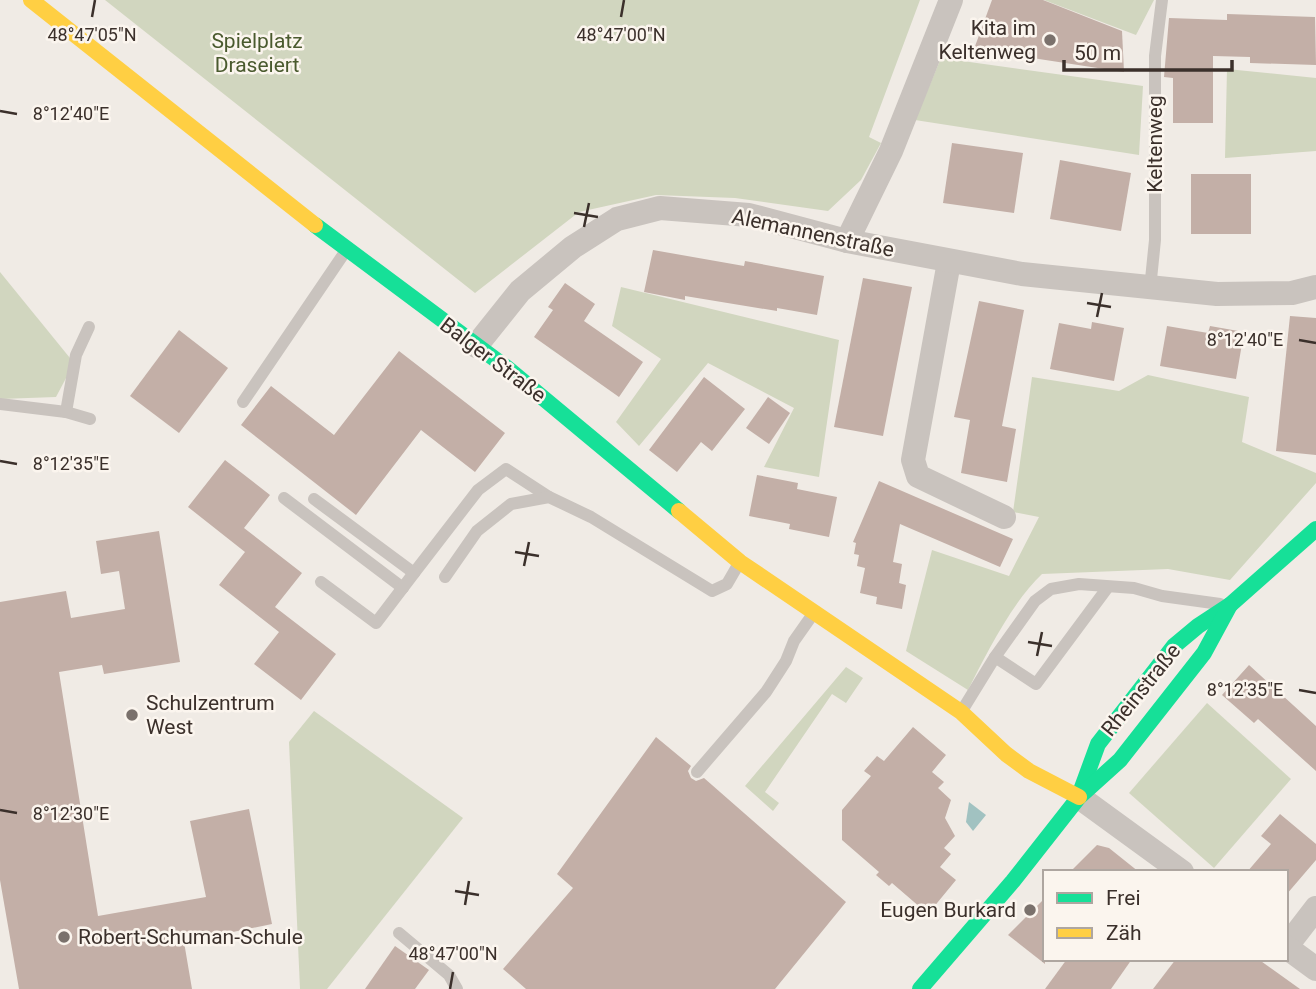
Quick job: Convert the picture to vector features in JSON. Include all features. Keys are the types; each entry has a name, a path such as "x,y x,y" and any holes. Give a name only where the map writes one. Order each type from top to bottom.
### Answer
{"street":[{"name":"Balger Straße","path":"31,0 234,162 507,368 740,562 961,712 1008,736"},
{"path":"847,241 891,151 951,0"},
{"name":"Alemannenstraße","path":"477,346 520,291 573,247 617,219 660,208 749,215 847,241 1022,274 1217,294 1292,293 1316,288"},
{"path":"949,262 914,460 918,476 1004,517"},
{"name":"Rheinstraße","path":"1079,797 1098,744 1174,646 1230,605 1316,529"},
{"name":"Rheinstraße","path":"920,989 1013,881 1079,797 1120,760 1148,726 1203,653 1230,605"},
{"name":"Balger Straße","path":"961,712 1006,754 1029,771 1079,797"},
{"path":"1060,771 1079,797 1179,870"},
{"path":"1288,944 1316,908"},
{"path":"1288,948 1316,969"}],"lane":[{"name":"Keltenweg","path":"1150,289 1155,240 1155,56 1162,0"},
{"path":"243,402 347,249"},
{"path":"66,412 76,355 89,327"},
{"path":"0,404 66,412 90,419"},
{"path":"321,582 376,623 478,490 506,469 549,497 591,517 712,590 727,584 740,562"},
{"path":"445,577 477,531 511,504 549,497"},
{"path":"284,498 403,588"},
{"path":"314,499 414,573"},
{"path":"961,712 995,657 1035,601 1051,589 1079,584 1134,588 1162,596 1230,605"},
{"path":"995,657 1036,684 1108,587"},
{"path":"697,772 766,692 786,661 794,641 815,611"},
{"path":"399,933 449,975 457,989"}],"green space":[{"name":"Spielplatz Draseiert","path":"105,0 920,0 869,137 881,143 861,180 828,211 735,198 656,195 579,212 475,293"},
{"path":"1044,0 1154,0 1136,35"},
{"path":"941,58 1143,86 1139,155 915,120"},
{"path":"1227,69 1316,78 1316,151 1225,158"},
{"path":"0,272 74,363 56,397 0,399"},
{"path":"621,287 839,340 819,477 764,467 794,408 708,363 639,446 616,422 661,359 612,326"},
{"path":"1148,375 1249,397 1242,442 1316,473 1316,483 1230,580 1168,569 1042,574 1011,613 968,690 906,651 932,550 1009,576 1039,517 1013,512 1032,377 1119,391"},
{"path":"846,667 863,678 846,703 832,694 765,792 779,803 773,811 745,786"},
{"path":"1207,703 1291,779 1214,868 1129,793"},
{"path":"314,711 463,818 327,989 300,989 289,742"}],"water":[{"path":"969,802 986,815 973,831 966,822"}],"building":[{"name":"Kita im Keltenweg","path":"992,0 1043,0 1122,31 1124,72 974,49"},
{"path":"1227,14 1315,17 1316,65 1250,63 1250,57 1213,56 1213,123 1173,123 1173,78 1164,77 1169,18 1227,20"},
{"path":"952,143 1023,153 1014,213 943,203"},
{"path":"1060,160 1131,173 1121,231 1050,219"},
{"path":"1191,174 1251,174 1251,234 1191,234"},
{"path":"653,250 744,266 745,261 824,276 817,315 685,296 685,300 644,292"},
{"path":"863,278 912,287 883,436 834,427"},
{"path":"565,283 595,304 584,321 643,362 619,397 534,337 553,310 548,307"},
{"path":"979,301 1024,310 1002,426 1016,429 1007,482 961,473 970,420 954,417"},
{"path":"1290,316 1316,318 1316,455 1276,451"},
{"path":"1092,322 1124,328 1114,381 1050,369 1059,323 1091,329"},
{"path":"1167,326 1208,333 1210,326 1244,332 1236,379 1160,366"},
{"path":"179,330 228,368 179,433 130,396"},
{"path":"399,351 505,433 475,472 421,430 356,515 241,425 271,386 334,435"},
{"path":"704,377 745,409 712,451 701,442 677,472 649,450"},
{"path":"768,397 790,413 769,444 746,428"},
{"path":"225,460 270,495 244,528 302,573 275,607 336,654 301,700 254,664 279,632 219,585 245,552 188,507"},
{"path":"757,475 798,483 797,489 837,497 829,537 789,529 790,524 749,516"},
{"path":"879,481 1013,539 1000,567 900,524 893,562 902,564 899,583 906,585 902,609 876,604 877,597 860,593 865,568 857,566 859,555 854,554 856,543 853,542"},
{"path":"159,531 180,662 104,674 102,665 59,672 98,916 206,897 190,821 249,809 272,924 184,942 192,989 19,989 0,880 0,602 66,591 71,618 125,609 119,571 101,574 96,541"},
{"path":"1249,665 1316,726 1316,771 1258,719 1254,723 1222,695"},
{"path":"913,727 946,755 932,772 944,782 938,788 951,800 945,818 955,836 944,848 951,854 940,867 956,880 928,914 892,883 889,886 876,875 879,872 842,840 842,810 871,776 864,771 877,756 884,761"},
{"path":"656,737 691,766 688,771 691,778 696,781 704,778 846,902 775,989 526,989 503,969 573,888 557,874"},
{"path":"1280,814 1316,844 1316,860 1288,893 1288,870 1249,870 1271,844 1261,836"},
{"path":"1097,845 1109,848 1136,870 1072,870"},
{"path":"1043,900 1045,964 1008,935"},
{"path":"395,946 429,970 415,989 365,989"},
{"path":"1066,961 1131,961 1111,989 1045,989"},
{"path":"1174,961 1261,961 1300,989 1153,989"}],"traffic: fast":[{"path":"315,225 507,368 679,511"},
{"path":"1080,793 1098,744 1174,646 1230,605 1316,529"},
{"path":"920,989 1013,881 1079,797 1120,760 1204,653 1230,605"}],"traffic: slow":[{"path":"31,0 315,225"},
{"path":"679,511 740,562 961,712 1006,754 1029,771 1079,797"}],"place":[{"name":"Kita im Keltenweg","path":"1050,40"},
{"name":"Schulzentrum West","path":"132,715"},
{"name":"Eugen Burkard","path":"1030,910"},
{"name":"Robert-Schuman-Schule","path":"64,937"}]}
